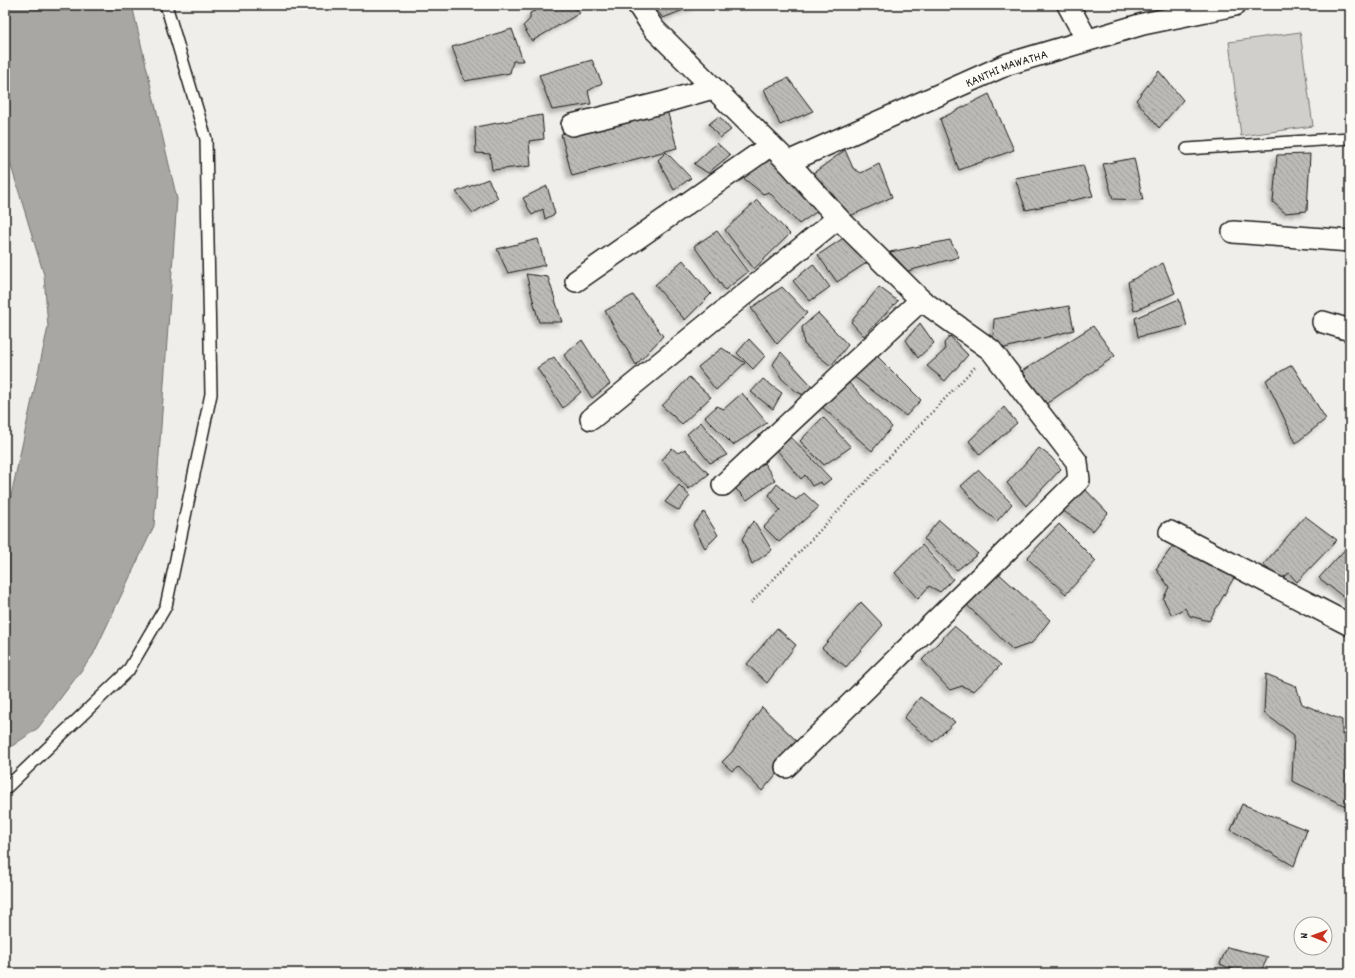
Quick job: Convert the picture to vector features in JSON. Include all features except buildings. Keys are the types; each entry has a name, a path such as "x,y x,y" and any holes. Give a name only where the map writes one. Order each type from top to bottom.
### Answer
{"street":[{"path":"638,5 654,29 788,162 838,218 921,300 991,350 1077,462 1079,480 786,767"},
{"path":"1068,5 1087,40"},
{"name":"KANTHI MAWATHA","path":"788,162 1008,64 1143,24 1235,5"},
{"path":"572,125 661,103 713,88"},
{"path":"576,281 771,145"},
{"path":"591,419 838,218"},
{"path":"1233,232 1350,241"},
{"path":"723,485 921,300"},
{"path":"1323,322 1350,330"},
{"path":"1170,532 1350,625"}],"lane":[{"path":"5,790 128,671 166,606 211,394 206,140 166,5"},
{"path":"1187,149 1350,138"}],"path":[{"path":"751,603 991,350"}],"shaded area":[{"path":"5,5 132,5 177,199 154,526 93,655 38,728 5,751 5,523 48,327 44,275 5,146"},
{"path":"1300,32 1313,126 1241,136 1229,42"}]}
